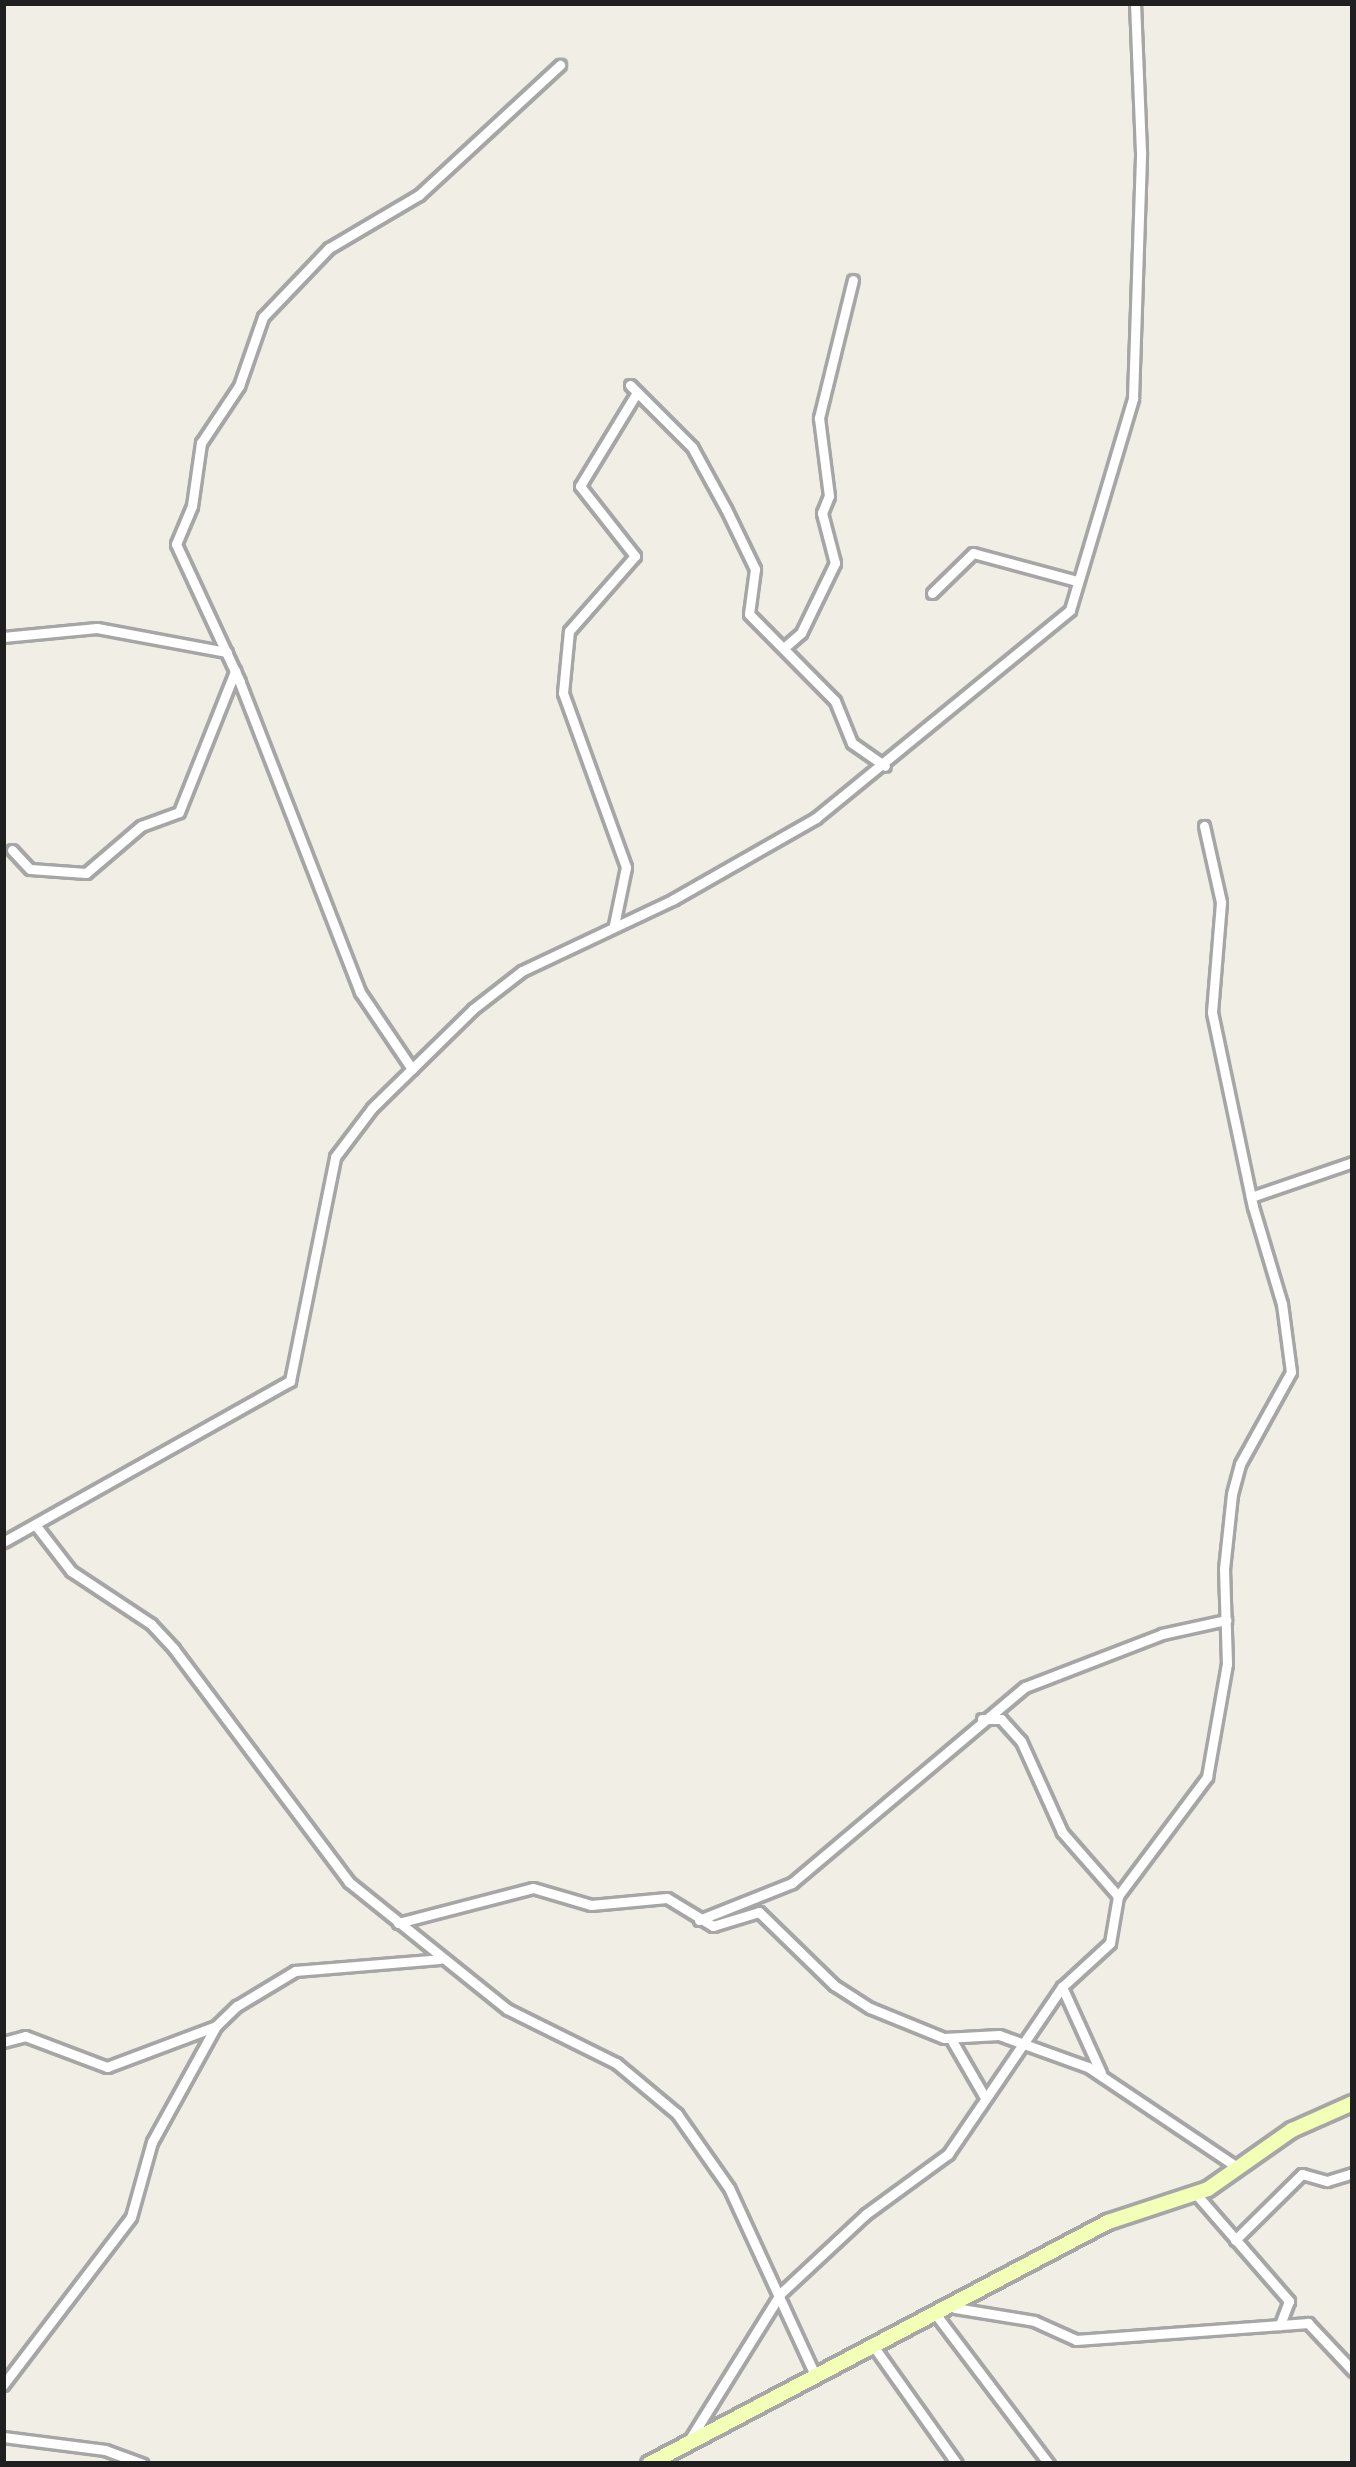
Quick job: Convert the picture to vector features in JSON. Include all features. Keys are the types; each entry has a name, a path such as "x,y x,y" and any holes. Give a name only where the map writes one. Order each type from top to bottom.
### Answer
{"street":[{"path":"3,1542 37,1528 290,1381 335,1157 412,1069 522,971 768,848 885,766 986,674 1058,623 1077,581 1133,398 1142,152 1135,3"},
{"path":"412,1069 360,992 236,670 176,544 192,506 201,443 239,386 260,321 329,248 419,195 560,65"},
{"path":"786,646 801,633 835,563 821,511 829,496 819,418 854,280"},
{"path":"614,926 626,867 563,693 569,631 635,556 580,484 633,390 692,447 755,568 749,614 786,646 835,701 847,737 885,766"},
{"path":"932,592 973,553 1077,581"},
{"path":"3,637 97,628 227,652"},
{"path":"12,850 30,869 86,873 141,826 179,812 236,670"},
{"path":"690,2439 781,2293 866,2214 939,2166 1062,1987 1113,1938 1118,1896 1205,1783 1225,1682 1237,1471 1291,1372 1282,1304 1252,1197 1212,1012 1221,894 1201,838 1204,826"},
{"path":"1252,1197 1353,1162"},
{"path":"37,1528 71,1571 174,1649 313,1842 398,1923 514,2014 585,2045 660,2097 714,2162 781,2293 815,2375"},
{"path":"699,1920 792,1883 980,1719 1047,1676 1226,1619"},
{"path":"980,1719 1000,1719 1021,1741 1062,1832 1118,1896"},
{"path":"398,1923 533,1888 591,1905 667,1898 713,1926 749,1912 766,1915 843,1992 951,2039 999,2035 1101,2073 1238,2167"},
{"path":"3,2385 130,2217 152,2142 216,2026 260,1985 295,1971 444,1959"},
{"path":"1062,1987 1101,2073"},
{"path":"3,2042 25,2036 106,2067 216,2026"},
{"path":"951,2039 984,2096"},
{"path":"649,2464 815,2375 955,2308 1133,2210 1196,2194 1292,2129 1353,2103"},
{"path":"1235,2240 1301,2174 1327,2181 1353,2173"},
{"path":"1196,2194 1289,2301 1280,2326"},
{"path":"955,2308 1034,2321 1076,2340 1312,2324 1353,2371"},
{"path":"937,2316 1049,2464"},
{"path":"874,2347 957,2464"},
{"path":"3,2437 105,2450 143,2464"}]}
